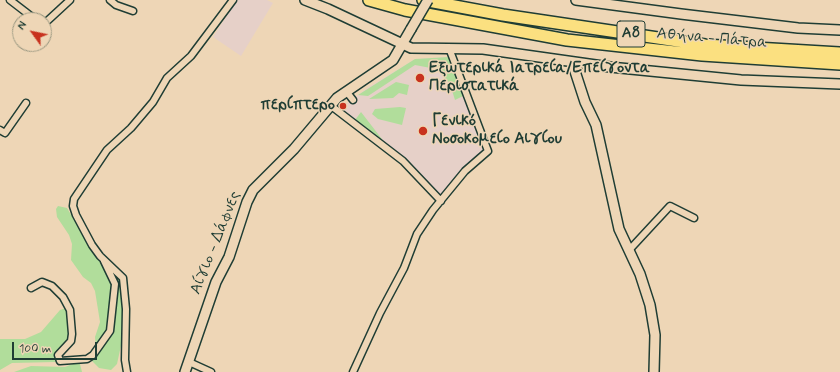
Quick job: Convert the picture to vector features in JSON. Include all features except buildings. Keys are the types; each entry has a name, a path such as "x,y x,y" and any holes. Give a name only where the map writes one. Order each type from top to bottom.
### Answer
{"highway":[{"name":"Αθήνα - Πάτρα","path":"369,0 405,10 567,40 702,55 840,64"},
{"name":"Αθήνα - Πάτρα","path":"423,0 504,15 704,44 840,53"}],"street":[{"path":"10,0 26,12"},
{"path":"52,17 70,0"},
{"path":"110,0 116,5 133,11"},
{"path":"127,372 125,360 126,309 123,278 104,260 92,245 76,215 73,206 74,199 107,150 131,128 153,102 167,78 191,56 233,0"},
{"path":"305,0 342,15 403,45 420,49 449,48 489,50 572,62 741,80 840,84"},
{"name":"Αίγιο - Δάφνες","path":"185,372 216,282 228,257 249,198 257,186 294,149 330,106 346,91 393,60 428,0"},
{"path":"576,0 681,14 840,30"},
{"path":"353,372 380,314 404,268 416,236 441,201 465,172 488,151 449,48"},
{"path":"572,62 585,102 596,125 614,216 640,274 653,321 655,335 654,372"},
{"path":"346,91 353,100"},
{"path":"0,130 5,133 26,102"},
{"path":"330,106 403,161 441,201"},
{"path":"628,250 670,206 694,218"},
{"path":"31,288 42,282 52,286 63,297 70,310 72,334 71,341 58,355 60,361 87,359 93,356 110,331 115,284 104,260"},
{"path":"189,362 211,372"}],"shaded area":[{"path":"237,0 267,0 273,3 241,56 213,37"},
{"name":"Γενικό Νοσοκομείο Αιγίου","path":"449,57 481,142 479,144 484,151 442,196 406,158 340,109 367,88 415,59"}],"green space":[{"path":"449,57 463,96 455,100 450,84 436,69 415,65 368,96 358,95 415,59"},
{"path":"396,82 409,85 407,95 399,93 393,98 369,99"},
{"path":"406,108 402,125 378,119 372,114 375,109"},
{"path":"361,112 385,143 355,120"},
{"path":"58,206 67,208 95,255 111,268 120,280 123,296 123,336 117,364 111,370 99,368 91,360 96,348 95,337 100,322 95,291 91,283 83,277 71,260 72,244 69,235 57,217 56,209"},
{"path":"66,308 68,310 71,328 68,341 55,355 56,362 12,363 0,370 0,339 25,339 41,332 60,310"},
{"path":"75,363 80,364 82,372 14,372 31,366 65,367"}],"place":[{"name":"Εξωτερικά Ιατρεία/Επείγοντα Περιστατικά","path":"420,78"},
{"name":"περίπτερο","path":"343,106"},
{"name":"Γενικό Νοσοκομείο Αιγίου","path":"423,131"}]}
